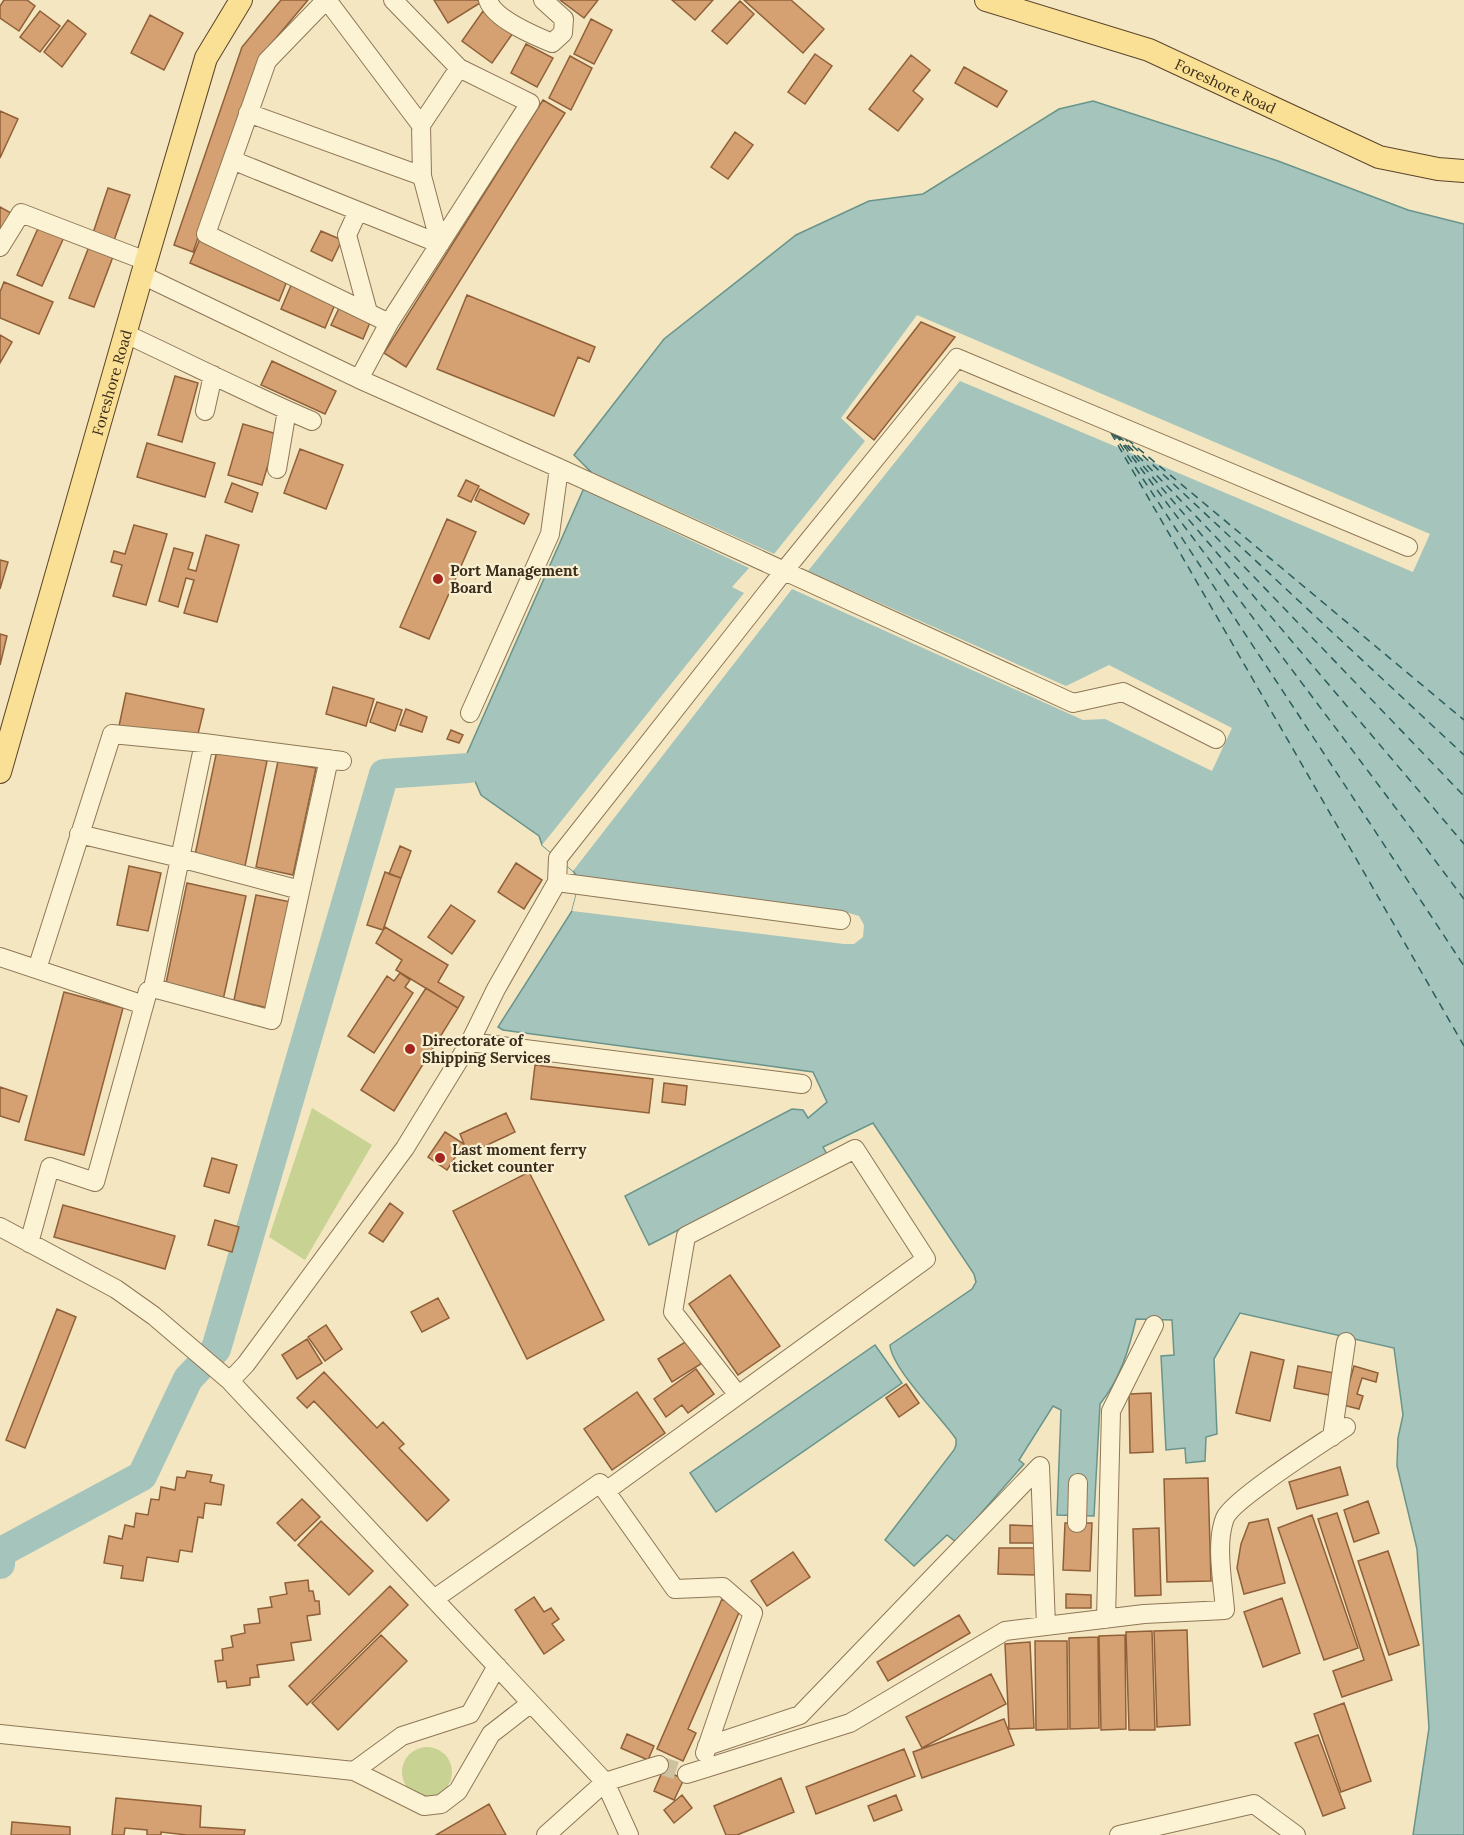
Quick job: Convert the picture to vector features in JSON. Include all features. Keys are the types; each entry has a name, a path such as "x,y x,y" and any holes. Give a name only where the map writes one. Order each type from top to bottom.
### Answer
{"main road":[{"name":"Foreshore Road","path":"0,772 206,58 241,0"},
{"name":"Foreshore Road","path":"986,0 1149,50 1379,157 1438,169 1464,171"}],"street":[{"path":"389,323 206,234 267,61 326,0 421,125"},
{"path":"359,379 389,323 530,103 459,68 393,0"},
{"path":"488,0 490,6 521,30 552,43 563,33 564,19 543,0"},
{"path":"440,244 422,177 421,125 459,68"},
{"path":"248,113 422,177"},
{"path":"232,160 440,244"},
{"path":"358,211 347,234 368,312"},
{"path":"0,247 21,213 144,268 359,379 1073,703 1123,692 1216,739"},
{"path":"126,334 241,390 312,421"},
{"path":"224,1376 246,1364 405,1148 470,1042 496,989 557,882 558,858 784,571 957,358 1408,547"},
{"path":"205,411 213,375"},
{"path":"277,469 287,410"},
{"path":"470,714 550,534 559,468"},
{"path":"29,1243 50,1167 95,1182 147,991 153,988 272,1020 300,890 335,760 112,734 37,969"},
{"path":"153,988 204,743"},
{"path":"79,834 300,890"},
{"path":"557,882 840,920"},
{"path":"0,957 144,1005"},
{"path":"470,1042 802,1084"},
{"path":"606,1491 926,1259 855,1149 686,1236 673,1312 738,1395"},
{"path":"0,1227 117,1289 154,1316 224,1376 605,1782 629,1835"},
{"path":"1106,1619 1111,1411 1154,1325"},
{"path":"434,1599 600,1483 675,1589 723,1587 753,1613 707,1746 693,1772 850,1723 1005,1631 1144,1614 1225,1610 1220,1541 1225,1516 1244,1497 1339,1432 1346,1342"},
{"path":"707,1746 800,1715 1040,1466 1046,1626"},
{"path":"1077,1523 1078,1483"},
{"path":"354,1771 402,1736 470,1714 496,1666"},
{"path":"0,1734 354,1771 424,1806 441,1804 458,1791 491,1734 531,1703"},
{"path":"546,1835 605,1782 659,1765"},
{"path":"1119,1835 1254,1804 1296,1835"}],"green space":[{"path":"312,1108 372,1145 305,1260 269,1237"},
{"path":"427,1747 445,1754 452,1772 445,1790 427,1797 409,1790 402,1772 409,1754"}],"water":[{"path":"1093,101 1278,161 1408,210 1464,224 1464,1835 1413,1835 1429,1728 1417,1549 1397,1466 1398,1438 1403,1415 1394,1348 1240,1313 1214,1359 1217,1434 1206,1437 1205,1461 1186,1463 1185,1448 1166,1450 1161,1356 1174,1355 1172,1320 1136,1319 1123,1364 1100,1404 1094,1516 1057,1515 1061,1410 1053,1406 1019,1460 1024,1464 956,1542 947,1535 914,1566 885,1540 954,1450 956,1439 899,1367 890,1345 972,1289 976,1282 974,1274 873,1123 823,1147 827,1154 649,1245 625,1196 792,1109 803,1110 808,1118 827,1102 813,1072 503,1030 498,1027 572,911 580,880 573,871 542,845 539,836 481,795 465,758 591,472 574,455 664,339 796,235 869,201 923,194 1059,109"},
{"path":"875,1345 902,1383 716,1512 690,1473"}],"pier":[{"path":"917,315 1430,534 1413,572 960,381 808,571 1066,686 1109,665 1232,728 1212,771 1105,719 1083,720 792,589 573,871 542,845 744,593 732,587 749,568 583,489 591,472 774,554 865,441 841,418"},
{"path":"580,880 849,913 859,916 864,925 863,937 854,944 844,944 572,911"}],"building":[{"path":"4,0 27,0 35,6 19,31 0,18 0,6"},
{"path":"281,0 308,0 261,56 193,252 174,245 242,47"},
{"path":"434,0 478,0 480,3 448,23"},
{"path":"560,0 598,0 584,18"},
{"path":"672,0 713,0 695,20"},
{"path":"744,0 791,0 824,29 803,53"},
{"path":"740,1 754,14 727,44 712,31"},
{"path":"40,11 60,26 40,52 20,37"},
{"path":"483,11 513,33 492,63 462,41"},
{"path":"150,15 183,33 164,70 131,53"},
{"path":"591,19 612,30 594,64 574,54"},
{"path":"68,20 86,34 62,67 44,52"},
{"path":"526,44 553,58 537,87 511,73"},
{"path":"815,54 832,66 805,104 788,92"},
{"path":"911,55 930,70 913,91 923,99 898,131 869,109"},
{"path":"570,56 592,68 571,110 549,98"},
{"path":"964,67 1007,91 997,107 955,83"},
{"path":"543,100 565,113 406,367 384,353"},
{"path":"0,111 18,119 0,158"},
{"path":"735,132 753,145 728,179 711,167"},
{"path":"108,188 130,195 112,246 91,239"},
{"path":"0,207 11,213 0,233"},
{"path":"40,224 65,235 42,286 17,275"},
{"path":"321,231 342,240 332,261 311,251"},
{"path":"200,239 289,276 279,301 190,263"},
{"path":"90,244 114,254 94,307 69,298"},
{"path":"4,282 53,302 39,334 0,318 0,292"},
{"path":"292,283 336,302 325,328 281,309"},
{"path":"467,295 595,347 589,362 578,357 554,416 437,369"},
{"path":"341,304 372,318 363,339 331,325"},
{"path":"921,322 955,337 874,440 847,418"},
{"path":"0,335 12,342 0,363"},
{"path":"272,361 336,391 325,414 261,385"},
{"path":"175,376 198,383 182,442 158,435"},
{"path":"243,424 277,434 262,485 228,475"},
{"path":"147,443 215,463 205,497 137,477"},
{"path":"300,449 343,465 326,509 284,493"},
{"path":"466,480 479,486 471,502 458,496"},
{"path":"232,483 258,493 252,512 225,502"},
{"path":"480,489 529,514 524,524 475,500"},
{"name":"Port Management Board","path":"447,519 476,532 429,639 400,627"},
{"path":"134,525 167,534 146,605 113,596 122,565 111,562 114,551 125,554"},
{"path":"206,535 239,545 217,622 184,613 194,580 186,578 178,607 159,601 174,548 193,553 188,569 196,571"},
{"path":"0,560 8,562 0,589"},
{"path":"0,634 7,636 0,665"},
{"path":"333,687 374,699 366,726 326,714"},
{"path":"126,693 204,709 196,742 119,726"},
{"path":"377,702 402,710 395,731 370,722"},
{"path":"406,709 427,717 422,732 400,725"},
{"path":"451,730 463,735 459,743 447,739"},
{"path":"217,750 267,761 245,866 195,855"},
{"path":"278,761 316,768 293,875 256,867"},
{"path":"400,846 411,851 401,878 389,874"},
{"path":"516,863 542,880 524,909 498,892"},
{"path":"129,866 161,873 148,931 117,925"},
{"path":"385,872 401,878 383,930 367,925"},
{"path":"187,883 246,896 223,1000 165,988"},
{"path":"256,895 291,902 268,1008 234,1000"},
{"path":"451,905 475,921 452,954 428,937"},
{"path":"385,927 448,965 438,982 464,997 458,1008 396,970 402,960 376,943"},
{"path":"400,973 410,980 405,987 413,993 374,1053 348,1036 387,976 394,981"},
{"name":"Directorate of Shipping Services","path":"426,988 458,1008 394,1111 361,1090"},
{"path":"64,992 123,1008 84,1155 25,1140"},
{"path":"535,1065 653,1079 649,1113 531,1099"},
{"path":"664,1083 687,1086 685,1105 662,1102"},
{"path":"0,1087 27,1096 19,1122 0,1116"},
{"path":"506,1113 515,1132 468,1154 460,1134"},
{"path":"445,1132 464,1144 447,1170 428,1157"},
{"path":"212,1158 237,1165 229,1193 204,1186"},
{"path":"529,1172 604,1320 527,1359 453,1211"},
{"path":"390,1203 403,1213 383,1242 369,1233"},
{"path":"63,1205 175,1236 165,1269 54,1237"},
{"path":"215,1220 239,1227 232,1252 208,1245"},
{"path":"730,1275 780,1346 738,1375 689,1304"},
{"path":"438,1298 449,1318 422,1332 411,1312"},
{"path":"57,1309 76,1317 25,1448 6,1440"},
{"path":"326,1325 342,1349 325,1361 308,1337"},
{"path":"307,1339 322,1363 297,1379 282,1355"},
{"path":"690,1339 704,1362 672,1382 658,1359"},
{"path":"1251,1352 1284,1360 1270,1421 1236,1413"},
{"path":"1298,1366 1334,1373 1329,1395 1294,1388"},
{"path":"1354,1366 1378,1373 1376,1382 1362,1378 1357,1394 1363,1396 1359,1409 1343,1405"},
{"path":"696,1369 714,1394 688,1413 682,1405 666,1417 654,1399"},
{"path":"324,1372 377,1428 383,1422 404,1444 399,1448 449,1500 427,1521 314,1401 307,1408 297,1398"},
{"path":"906,1384 919,1403 899,1417 886,1398"},
{"path":"637,1392 665,1433 612,1470 584,1429"},
{"path":"1151,1393 1153,1452 1130,1453 1129,1394"},
{"path":"1340,1467 1348,1495 1297,1509 1289,1482"},
{"path":"187,1471 212,1475 210,1482 224,1485 221,1505 205,1503 203,1518 198,1517 192,1552 180,1550 178,1562 147,1557 143,1581 121,1578 123,1566 104,1563 109,1536 122,1539 125,1525 134,1527 136,1513 148,1515 151,1499 159,1500 161,1487 175,1490 177,1477 185,1478"},
{"path":"1208,1478 1211,1581 1167,1582 1164,1479"},
{"path":"302,1499 320,1517 295,1541 277,1523"},
{"path":"1368,1501 1379,1533 1354,1542 1344,1510"},
{"path":"1337,1513 1392,1680 1342,1697 1333,1671 1364,1660 1318,1519"},
{"path":"1312,1515 1358,1648 1324,1660 1278,1528"},
{"path":"1268,1519 1285,1583 1244,1594 1237,1568 1241,1544 1249,1523"},
{"path":"321,1521 373,1571 349,1595 298,1545"},
{"path":"1065,1523 1092,1523 1090,1571 1063,1570"},
{"path":"1010,1525 1037,1526 1036,1543 1010,1543"},
{"path":"1159,1528 1161,1595 1135,1596 1133,1529"},
{"path":"999,1548 1038,1548 1037,1575 998,1574"},
{"path":"1388,1551 1419,1645 1389,1655 1358,1561"},
{"path":"793,1552 810,1577 767,1606 751,1581"},
{"path":"308,1580 309,1591 313,1591 315,1601 319,1601 320,1614 307,1616 311,1640 291,1643 294,1660 257,1665 259,1677 250,1678 250,1685 227,1688 226,1681 218,1682 215,1661 223,1660 222,1649 233,1647 231,1636 245,1633 244,1625 260,1623 258,1609 272,1607 270,1597 287,1594 285,1583"},
{"path":"390,1586 408,1605 307,1705 289,1686"},
{"path":"1066,1594 1091,1595 1091,1608 1066,1608"},
{"path":"534,1597 544,1612 551,1608 559,1619 552,1624 564,1640 544,1654 515,1610"},
{"path":"1282,1598 1300,1653 1263,1667 1244,1612"},
{"path":"722,1599 741,1608 688,1729 696,1733 683,1761 657,1749"},
{"path":"959,1615 970,1633 888,1681 877,1662"},
{"path":"1187,1630 1190,1725 1157,1727 1154,1631"},
{"path":"1152,1631 1155,1730 1129,1730 1126,1632"},
{"path":"381,1635 407,1661 338,1730 312,1703"},
{"path":"1125,1635 1126,1729 1101,1730 1099,1636"},
{"path":"1098,1637 1099,1728 1070,1729 1069,1638"},
{"path":"1035,1641 1067,1641 1068,1729 1036,1730"},
{"path":"1030,1642 1034,1728 1009,1729 1005,1644"},
{"path":"991,1674 1006,1704 922,1748 906,1717"},
{"path":"1344,1703 1371,1781 1341,1792 1314,1714"},
{"path":"1004,1719 1014,1745 922,1778 913,1752"},
{"path":"627,1734 654,1746 648,1760 621,1748"},
{"path":"1318,1735 1345,1808 1323,1816 1295,1743"},
{"path":"904,1749 915,1776 816,1814 806,1787"},
{"path":"663,1770 684,1779 674,1800 654,1791"},
{"path":"781,1778 794,1812 737,1835 726,1835 714,1806"},
{"path":"682,1795 692,1808 674,1823 664,1810"},
{"path":"896,1795 902,1810 874,1821 868,1806"},
{"path":"116,1798 201,1806 200,1827 245,1830 244,1835 187,1835 161,1832 161,1835 147,1835 147,1830 125,1828 124,1835 112,1835"},
{"path":"489,1804 506,1835 436,1835"},
{"path":"12,1822 70,1827 70,1835 11,1835"}],"waterway":[{"path":"0,1564 1,1552 142,1476 188,1379 216,1349 384,774 469,768"}],"ferry route":[{"path":"1112,432 1464,966"},
{"path":"1111,433 1464,1046"},
{"path":"1115,434 1464,899"},
{"path":"1116,434 1464,844"},
{"path":"1118,435 1464,796"},
{"path":"1122,436 1464,755"},
{"path":"1127,439 1464,720"}],"tunnel":[{"path":"659,1765 687,1774"}],"place":[{"name":"Port Management Board","path":"438,579"},
{"name":"Directorate of Shipping Services","path":"410,1049"},
{"name":"Last moment ferry ticket counter","path":"440,1158"}]}
